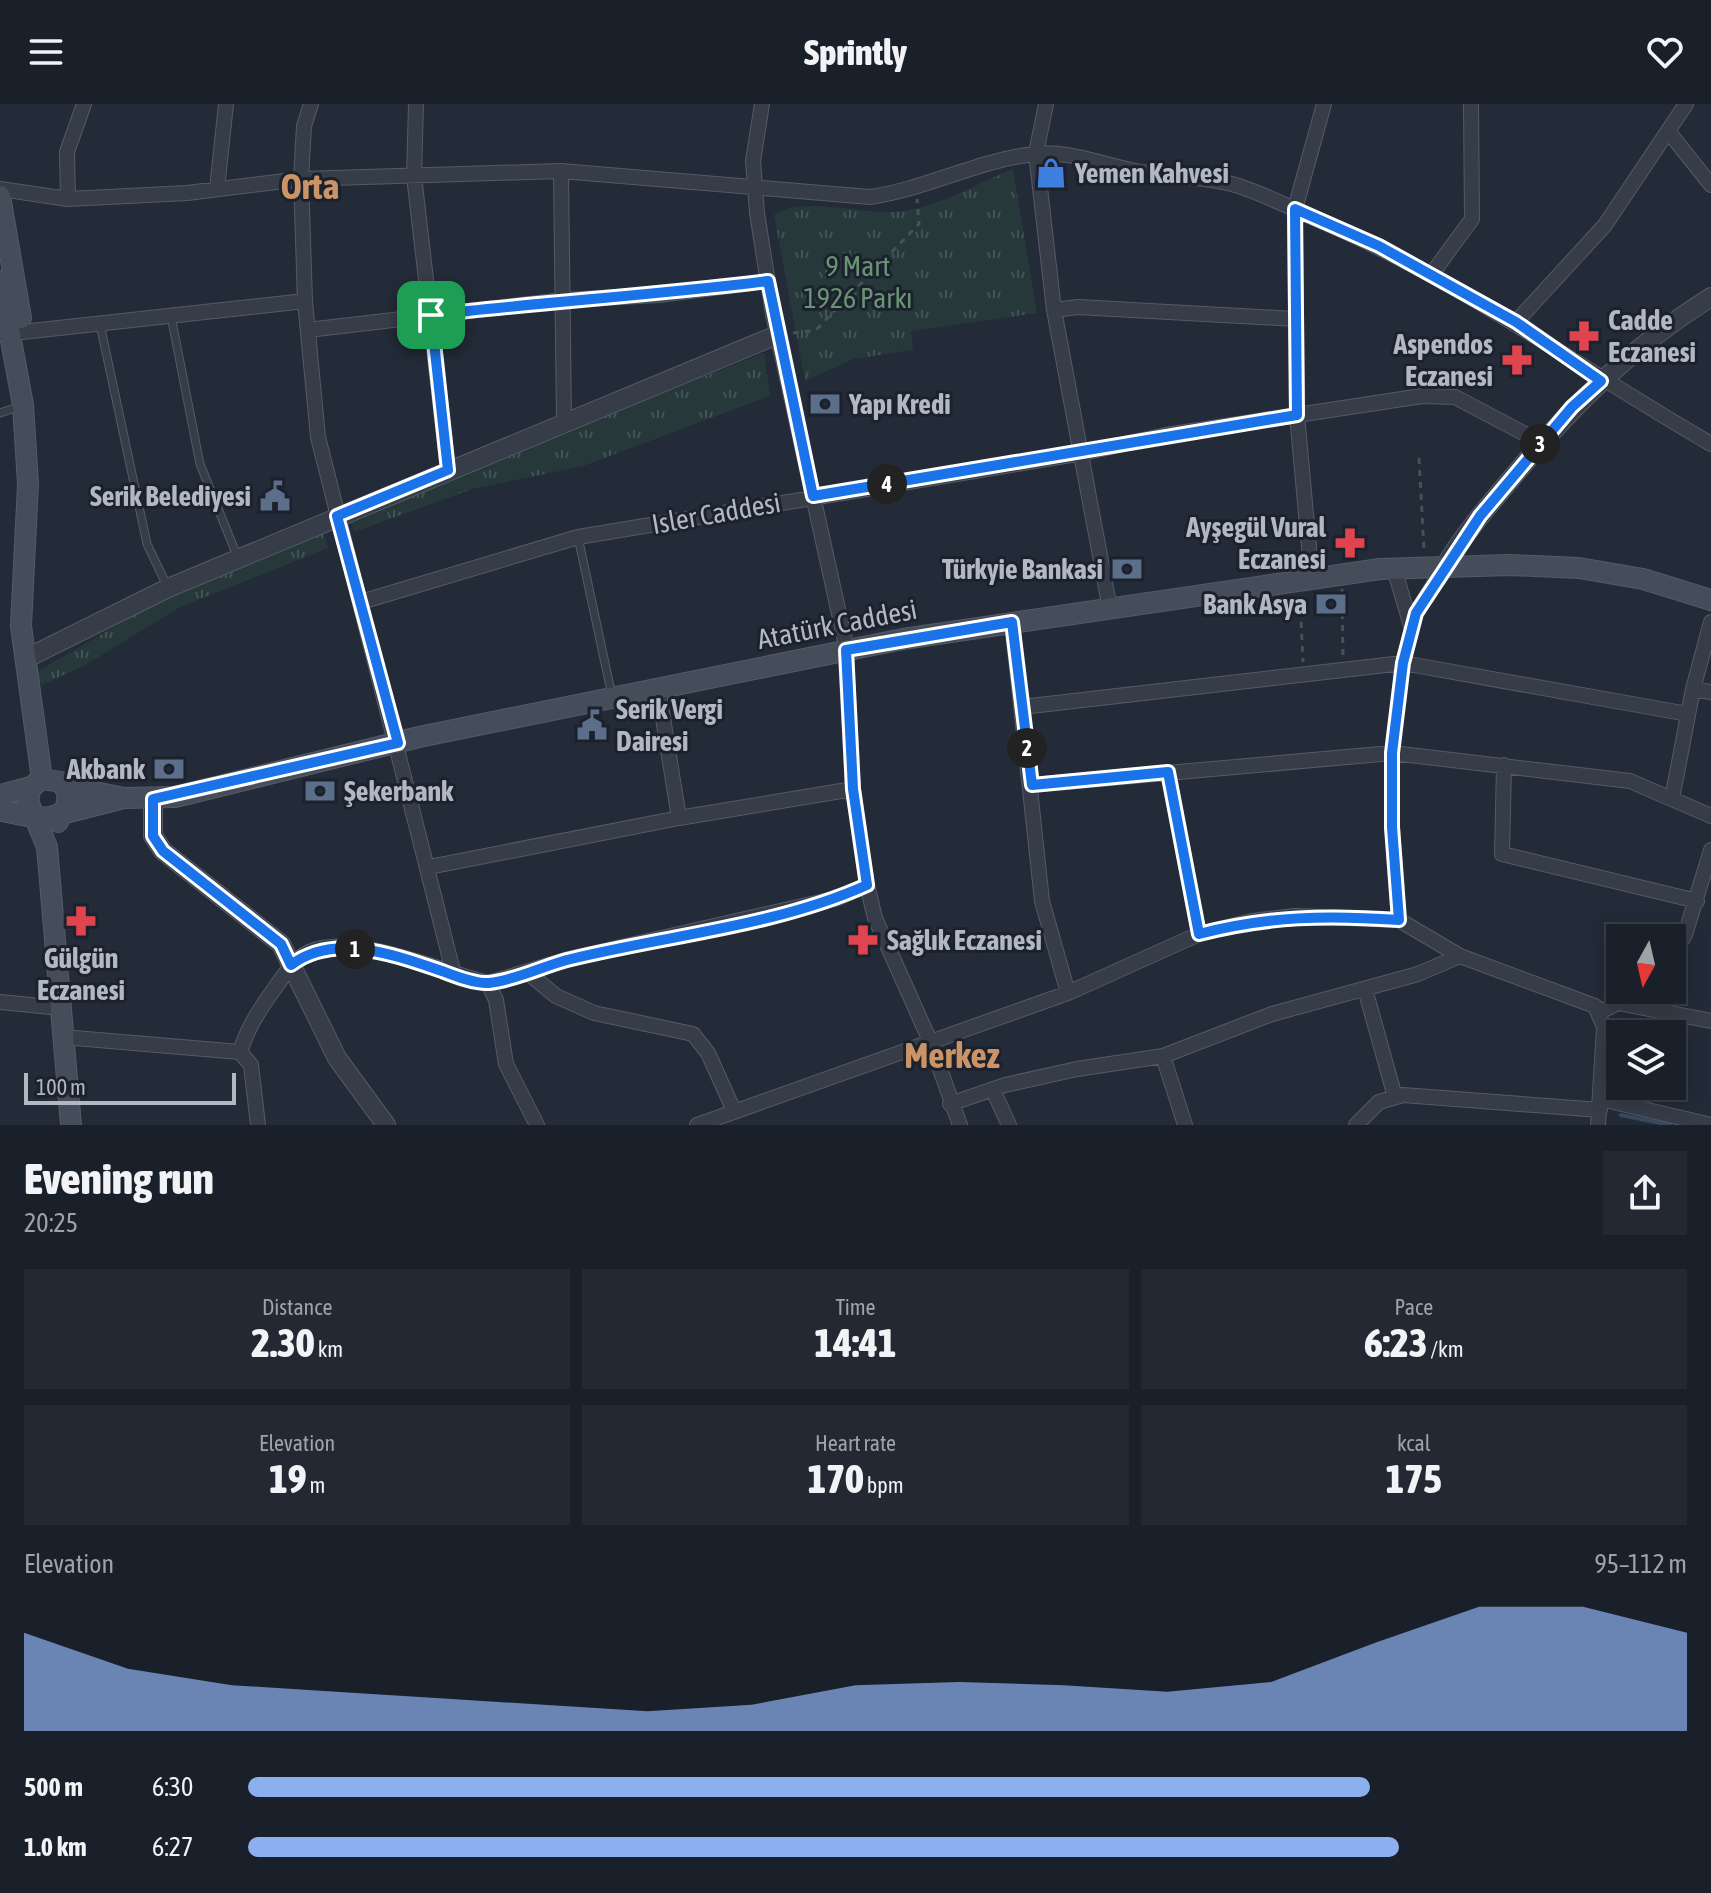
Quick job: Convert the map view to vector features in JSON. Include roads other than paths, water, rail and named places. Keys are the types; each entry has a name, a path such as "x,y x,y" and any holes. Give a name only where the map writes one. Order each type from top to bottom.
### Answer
{"main road":[{"path":"0,196 11,333"},
{"path":"0,281 23,405 28,484 21,626 36,783 28,801 47,847 71,1125"},
{"name":"Atatürk Caddesi","path":"65,786 124,798 153,799 658,687 846,650 1012,622 1394,568 1579,568 1643,579 1711,600"},
{"path":"0,795 55,779 65,786 69,800 47,847"},
{"name":"Atatürk Caddesi","path":"61,814 124,798"},
{"path":"0,811 35,814 48,819 61,814"}],"street":[{"path":"68,199 67,152 84,104"},
{"path":"217,189 226,104"},
{"path":"311,104 304,126 301,179 305,301 318,437 398,743 454,975"},
{"path":"416,104 414,176 448,470"},
{"path":"762,104 753,161 755,185 777,335 846,650 853,789 867,885 875,918 930,1041 960,1125"},
{"path":"1046,104 1036,153 1054,310 1110,609"},
{"path":"1306,581 1297,415 1295,209 1324,104"},
{"path":"1431,275 1472,219 1471,104"},
{"path":"1516,322 1605,225 1686,104"},
{"path":"1668,131 1711,185"},
{"path":"0,189 68,199 217,189 301,179 561,171 870,197 976,166 1036,153 1067,155 1179,179 1229,183 1379,246 1516,322 1601,381 1711,444"},
{"path":"561,171 564,423"},
{"path":"308,330 563,300 659,295 768,281"},
{"path":"1399,920 1392,827 1392,753 1403,663 1411,626 1421,601 1480,516 1572,407 1660,329 1711,297"},
{"path":"11,333 305,301"},
{"path":"1054,310 1078,307 1296,319"},
{"path":"25,659 168,588 777,335"},
{"name":"Isler Caddesi","path":"361,602 578,537 1083,453 1166,435 1422,396 1455,397 1542,443"},
{"path":"1394,568 1411,626"},
{"path":"1012,622 1032,785 1042,901 1068,993"},
{"path":"1672,799 1693,689 1711,622"},
{"path":"1022,707 1403,663 1688,714"},
{"path":"658,687 679,818"},
{"path":"1693,689 1711,692"},
{"path":"1032,785 1392,753 1630,781 1711,816"},
{"path":"1504,765 1502,854 1697,901"},
{"path":"1168,772 1199,934"},
{"path":"429,867 679,818 853,789"},
{"path":"153,799 153,836 163,851 281,944 337,1058 386,1125"},
{"path":"1686,932 1711,850"},
{"path":"240,1052 245,1034 291,965 308,953 344,948 422,964 488,983 838,898 867,885"},
{"path":"697,1125 1068,993 1199,934 1252,921 1295,916 1399,920 1460,956 1573,995 1595,1006 1604,1027 1600,1111"},
{"path":"950,1104 1077,1069 1163,1056 1272,1014 1418,974 1460,956"},
{"path":"527,972 556,996 594,1013 693,1034 708,1053 734,1111"},
{"path":"302,983 316,994 354,1062 402,1125"},
{"path":"488,983 496,1000 506,1064 537,1125"},
{"path":"1365,989 1395,1097"},
{"path":"0,1002 61,1008"},
{"path":"1598,1013 1611,1004"},
{"path":"1651,1004 1711,1021"},
{"path":"63,1037 240,1052 251,1065 258,1125"},
{"path":"1163,1056 1185,1125"},
{"path":"993,1090 1009,1125"},
{"path":"1356,1125 1379,1102 1395,1097 1600,1111 1711,1125"}],"lane":[{"path":"171,316 200,464 238,558"},
{"path":"100,324 147,544 168,588"},
{"path":"0,413 23,405"},
{"path":"578,537 613,698"}],"waterway":[{"path":"1621,1115 1670,1125"}],"place":[{"name":"Yemen Kahvesi","path":"1051,173"},
{"name":"Cadde Eczanesi","path":"1584,336"},
{"name":"Aspendos Eczanesi","path":"1517,360"},
{"name":"Yapı Kredi","path":"825,404"},
{"name":"Serik Belediyesi","path":"275,496"},
{"name":"Ayşegül Vural Eczanesi","path":"1350,543"},
{"name":"Türkyie Bankasi","path":"1127,569"},
{"name":"Bank Asya","path":"1331,604"},
{"name":"Serik Vergi Dairesi","path":"592,725"},
{"name":"Akbank","path":"169,769"},
{"name":"Şekerbank","path":"320,791"},
{"name":"Gülgün Eczanesi","path":"81,921"},
{"name":"Sağlık Eczanesi","path":"863,940"}],"district":[{"name":"Orta","path":"310,186"},
{"name":"Merkez","path":"952,1055"}],"park label":[{"name":"9 Mart 1926 Parkı","path":"858,282"}]}
